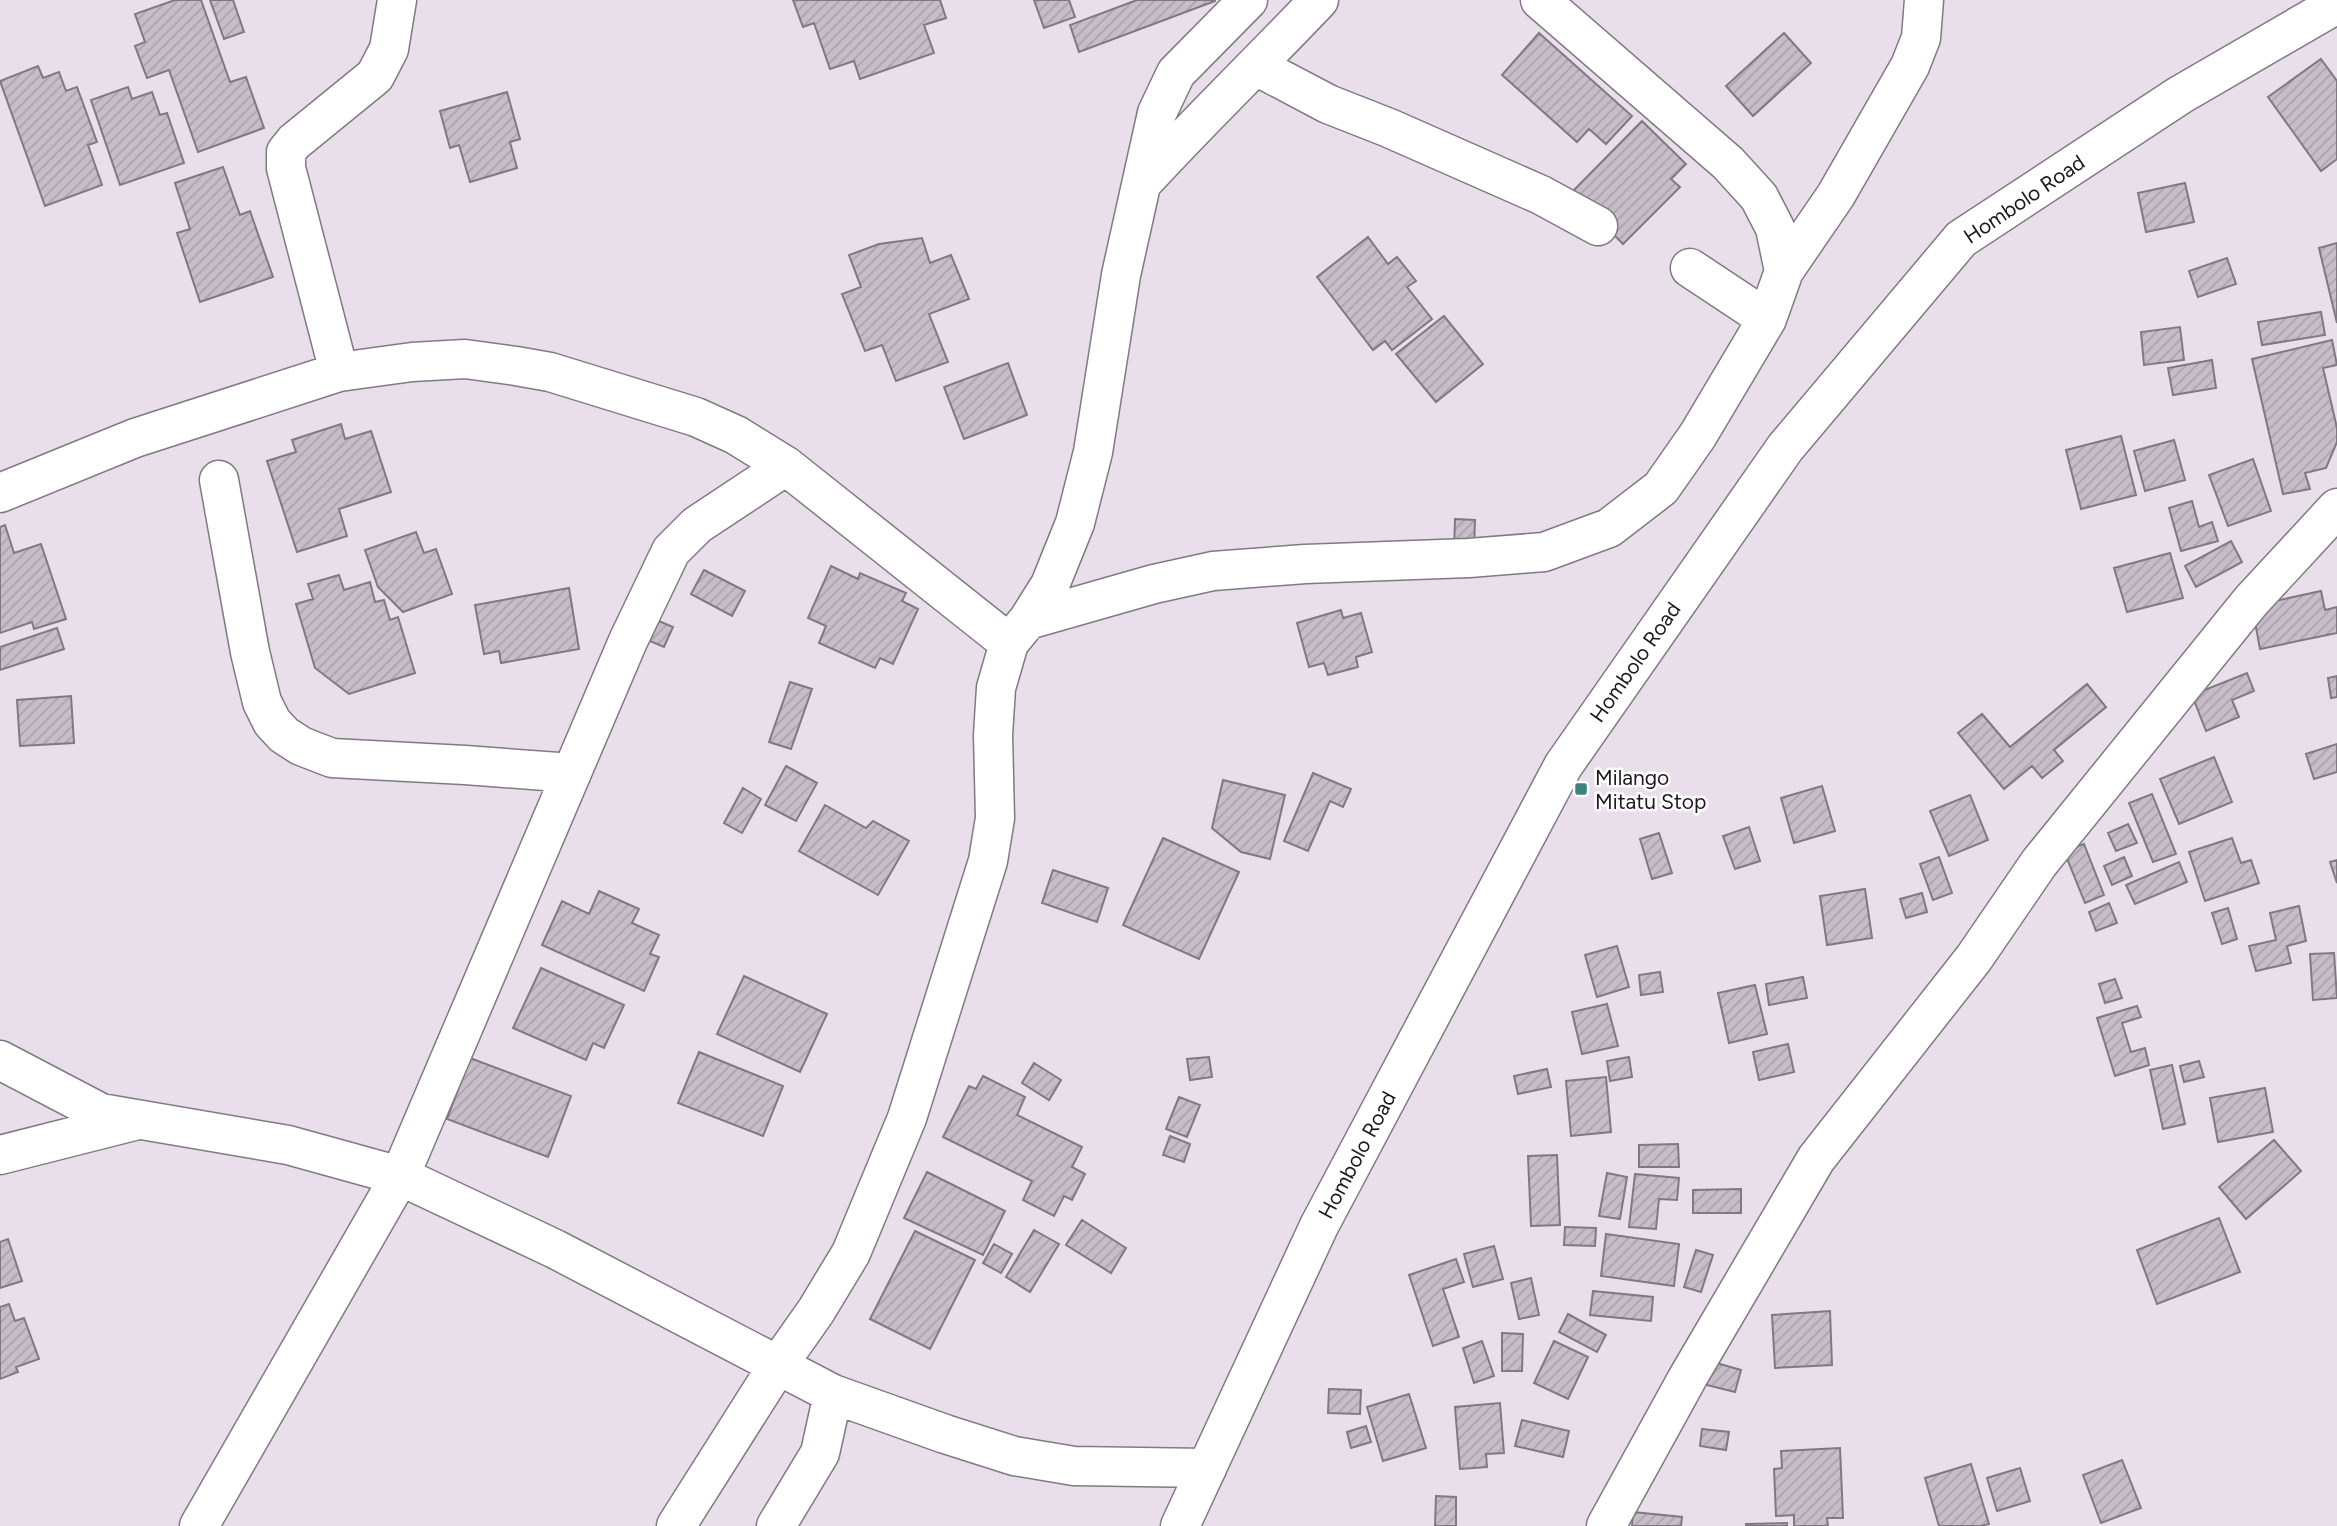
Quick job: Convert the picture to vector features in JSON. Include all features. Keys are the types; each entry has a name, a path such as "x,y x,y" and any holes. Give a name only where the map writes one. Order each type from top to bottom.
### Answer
{"street":[{"path":"339,372 286,168 286,152 294,142 375,76 389,49 397,0"},
{"path":"676,1526 851,1253 907,1118 988,861 995,818 993,735 996,688 1018,632 1050,585 1075,523 1093,452 1121,275 1157,113 1176,73 1248,0"},
{"path":"1143,183 1194,126 1319,0"},
{"path":"1540,0 1628,79 1702,139 1759,197 1775,228 1784,271"},
{"path":"1018,632 1154,584 1213,571 1544,552 1609,528 1661,488 1698,435 1767,319 1784,271 1836,195 1910,66 1921,38 1924,0"},
{"name":"Hombolo Road","path":"1180,1526 1319,1226 1563,766 1784,448 1961,239 2155,111 2337,4"},
{"path":"1256,66 1328,104 1541,195 1598,226"},
{"path":"1690,268 1767,319"},
{"path":"0,493 135,438 339,372 412,362 465,359 550,372 696,418 736,435 786,466 1018,632"},
{"path":"199,1526 400,1176 628,641 671,551 697,524 786,466"},
{"path":"219,480 250,652 262,702 272,722 284,735 301,746 332,758 572,773"},
{"path":"1606,1526 1688,1377 1816,1159 1974,958 2039,863 2251,601 2337,508"},
{"path":"0,1060 101,1113 288,1145 400,1176 555,1249 833,1394 945,1434 1014,1455 1074,1466 1207,1468"},
{"path":"0,1154 138,1120"},
{"path":"776,1526 820,1453 833,1394"}],"building":[{"path":"175,0 201,0 230,82 246,77 264,128 198,152 169,70 147,78 135,46 145,42 135,14"},
{"path":"210,0 233,0 244,32 224,39"},
{"path":"793,0 940,0 946,18 924,25 934,53 860,79 854,61 830,69 814,23 803,27"},
{"path":"1034,0 1069,0 1075,17 1044,28"},
{"path":"1137,0 1215,1 1079,52 1070,25"},
{"path":"1539,33 1632,116 1606,144 1589,129 1577,142 1502,75"},
{"path":"1784,33 1811,63 1753,116 1726,86"},
{"path":"2321,59 2337,81 2337,159 2321,171 2268,97"},
{"path":"38,66 43,78 59,72 66,91 77,87 97,142 88,145 102,185 45,206 0,81"},
{"path":"128,87 132,99 152,92 160,115 167,113 184,163 120,185 91,100"},
{"path":"507,92 520,139 510,142 517,168 470,182 459,145 450,148 440,111"},
{"path":"1642,121 1686,164 1671,179 1680,187 1623,244 1572,192"},
{"path":"223,167 240,215 250,211 273,277 200,302 177,233 190,229 175,183"},
{"path":"2185,183 2194,222 2146,232 2138,193"},
{"path":"1368,237 1388,264 1397,257 1416,281 1407,287 1432,319 1392,350 1385,341 1373,350 1317,277"},
{"path":"922,238 930,263 951,255 969,299 929,314 948,362 896,381 882,345 865,351 842,294 861,287 849,255 879,244"},
{"path":"2337,243 2337,323 2319,248"},
{"path":"2227,258 2236,284 2198,297 2189,271"},
{"path":"2321,312 2325,335 2262,345 2258,322"},
{"path":"1444,316 1483,364 1436,402 1396,354"},
{"path":"2180,327 2184,360 2144,365 2141,332"},
{"path":"2332,340 2337,365 2323,368 2337,428 2337,442 2326,468 2305,473 2310,489 2283,494 2252,359"},
{"path":"2212,360 2216,388 2173,395 2168,368"},
{"path":"1008,363 1027,415 964,439 944,387"},
{"path":"341,424 345,439 371,431 391,492 339,509 347,536 297,552 267,461 296,452 292,440"},
{"path":"2121,436 2136,495 2081,509 2066,450"},
{"path":"2174,440 2185,480 2145,491 2134,451"},
{"path":"2253,459 2271,511 2228,526 2209,475"},
{"path":"2192,501 2199,527 2212,522 2218,541 2181,551 2169,508"},
{"path":"1455,519 1475,520 1474,551 1454,550"},
{"path":"5,525 14,553 41,544 66,619 34,629 32,622 0,633 0,527"},
{"path":"416,532 424,553 436,549 452,594 403,612 378,587 365,550"},
{"path":"2231,541 2242,562 2196,587 2185,566"},
{"path":"2170,553 2183,598 2127,612 2114,568"},
{"path":"831,566 858,579 860,573 906,593 902,601 918,609 893,664 880,658 875,668 819,643 826,626 808,618"},
{"path":"704,570 745,591 732,616 691,594"},
{"path":"339,575 344,590 370,582 375,602 384,600 390,620 398,617 415,673 349,694 315,668 296,604 313,599 308,584"},
{"path":"569,588 579,649 501,663 499,651 484,654 475,605"},
{"path":"2321,591 2325,610 2337,607 2337,633 2260,649 2252,606"},
{"path":"1341,610 1343,618 1361,613 1372,652 1356,657 1358,667 1328,675 1324,663 1309,667 1297,623"},
{"path":"654,619 673,627 664,647 645,639"},
{"path":"57,628 64,649 0,670 0,647"},
{"path":"2247,673 2254,691 2232,700 2239,717 2206,731 2192,695"},
{"path":"2337,676 2337,697 2331,698 2328,678"},
{"path":"790,682 812,689 791,749 769,742"},
{"path":"2087,684 2106,707 2054,750 2063,761 2042,778 2032,766 2004,789 1958,733 1982,714 2010,747"},
{"path":"71,696 74,743 20,746 17,700"},
{"path":"2337,744 2337,772 2314,779 2306,754"},
{"path":"2214,757 2232,802 2179,824 2160,779"},
{"path":"786,766 817,783 796,821 765,805"},
{"path":"1313,773 1351,789 1343,807 1330,801 1308,851 1284,841"},
{"path":"1223,780 1285,795 1270,859 1241,852 1212,828"},
{"path":"1822,786 1835,831 1794,843 1781,798"},
{"path":"743,788 761,799 742,833 724,823"},
{"path":"2152,794 2176,854 2153,862 2129,803"},
{"path":"1970,795 1988,840 1949,856 1930,811"},
{"path":"825,805 866,828 873,821 909,841 878,895 799,851"},
{"path":"2128,824 2137,843 2116,851 2108,833"},
{"path":"1749,827 1760,861 1735,869 1723,836"},
{"path":"1659,833 1672,873 1652,879 1640,839"},
{"path":"1163,838 1239,872 1199,959 1123,925"},
{"path":"2232,838 2241,863 2251,860 2259,883 2205,901 2189,852"},
{"path":"2084,844 2104,895 2085,903 2064,851"},
{"path":"1939,857 1952,893 1933,900 1920,864"},
{"path":"2124,857 2132,876 2112,885 2104,866"},
{"path":"2337,860 2337,883 2330,862"},
{"path":"2179,862 2187,882 2135,904 2126,885"},
{"path":"1053,870 1108,888 1097,922 1042,903"},
{"path":"1865,889 1872,938 1827,945 1820,896"},
{"path":"599,891 639,909 632,923 659,935 650,954 659,957 644,991 542,945 562,901 589,914"},
{"path":"1922,893 1927,912 1906,918 1900,899"},
{"path":"2109,903 2117,923 2096,931 2089,912"},
{"path":"2299,906 2306,941 2287,946 2291,963 2256,971 2249,946 2276,940 2270,913"},
{"path":"2228,908 2237,939 2222,944 2212,913"},
{"path":"1617,946 1629,987 1597,997 1585,955"},
{"path":"2334,953 2337,998 2313,1000 2310,954"},
{"path":"541,968 624,1005 604,1048 593,1043 586,1060 513,1028"},
{"path":"1660,972 1663,992 1641,995 1639,975"},
{"path":"744,976 827,1014 800,1072 717,1034"},
{"path":"1803,977 1807,998 1769,1005 1766,984"},
{"path":"2115,979 2122,998 2105,1003 2099,984"},
{"path":"1755,985 1767,1034 1729,1043 1718,993"},
{"path":"1607,1004 1618,1046 1582,1054 1572,1012"},
{"path":"2137,1006 2141,1017 2122,1023 2131,1052 2145,1048 2149,1065 2115,1076 2097,1018"},
{"path":"1788,1044 1794,1072 1759,1080 1753,1052"},
{"path":"699,1052 783,1086 763,1136 678,1103"},
{"path":"1209,1057 1212,1077 1190,1080 1187,1059"},
{"path":"1629,1057 1632,1077 1610,1081 1607,1061"},
{"path":"470,1058 571,1096 548,1157 447,1119"},
{"path":"2199,1061 2204,1077 2184,1082 2180,1066"},
{"path":"1034,1063 1061,1080 1049,1100 1022,1083"},
{"path":"2172,1065 2185,1124 2163,1129 2150,1070"},
{"path":"1547,1069 1551,1087 1518,1094 1514,1076"},
{"path":"983,1076 1025,1097 1017,1115 1082,1147 1072,1167 1085,1174 1072,1200 1064,1196 1054,1216 1023,1200 1032,1181 943,1137 969,1086 976,1089"},
{"path":"1606,1077 1611,1132 1571,1136 1566,1081"},
{"path":"2265,1088 2273,1132 2218,1142 2210,1098"},
{"path":"1179,1097 1200,1105 1187,1137 1166,1129"},
{"path":"1170,1136 1190,1144 1184,1162 1163,1155"},
{"path":"2274,1140 2301,1171 2246,1219 2219,1187"},
{"path":"1678,1144 1679,1167 1639,1167 1639,1145"},
{"path":"1557,1155 1560,1225 1531,1226 1528,1156"},
{"path":"927,1172 1005,1211 983,1255 904,1218"},
{"path":"1607,1173 1627,1177 1620,1219 1599,1216"},
{"path":"1635,1174 1679,1178 1677,1200 1659,1199 1656,1229 1629,1227"},
{"path":"1741,1189 1741,1213 1693,1213 1693,1190"},
{"path":"2219,1218 2240,1272 2157,1304 2137,1250"},
{"path":"1082,1220 1126,1248 1111,1273 1066,1245"},
{"path":"1565,1227 1596,1228 1595,1246 1564,1245"},
{"path":"1034,1230 1059,1244 1030,1292 1006,1277"},
{"path":"915,1231 975,1260 930,1349 870,1319"},
{"path":"1606,1234 1679,1244 1674,1286 1601,1276"},
{"path":"8,1239 22,1281 0,1288 0,1242"},
{"path":"994,1244 1012,1254 1001,1273 983,1263"},
{"path":"1494,1246 1503,1279 1473,1287 1464,1254"},
{"path":"1696,1250 1713,1255 1701,1292 1684,1287"},
{"path":"1456,1259 1464,1282 1443,1289 1459,1337 1433,1346 1409,1275"},
{"path":"1531,1278 1539,1315 1519,1319 1511,1283"},
{"path":"1593,1291 1653,1297 1651,1321 1590,1315"},
{"path":"9,1304 15,1321 24,1318 39,1359 16,1367 18,1372 0,1379 0,1307"},
{"path":"1830,1311 1832,1365 1775,1368 1772,1315"},
{"path":"1568,1314 1606,1335 1597,1352 1559,1332"},
{"path":"1502,1333 1523,1334 1522,1371 1502,1371"},
{"path":"1482,1341 1494,1376 1474,1383 1463,1348"},
{"path":"1554,1341 1588,1357 1568,1399 1534,1383"},
{"path":"1706,1360 1741,1370 1735,1392 1699,1383"},
{"path":"1329,1389 1361,1390 1360,1414 1328,1413"},
{"path":"1409,1394 1426,1448 1383,1461 1367,1407"},
{"path":"1500,1403 1504,1453 1486,1454 1487,1467 1460,1469 1455,1407"},
{"path":"1522,1420 1569,1431 1563,1457 1515,1446"},
{"path":"1366,1426 1371,1442 1351,1448 1347,1432"},
{"path":"1702,1429 1729,1432 1726,1450 1700,1446"},
{"path":"1840,1448 1843,1518 1827,1518 1828,1526 1794,1526 1794,1515 1776,1516 1774,1469 1782,1468 1781,1451"},
{"path":"2122,1460 2141,1508 2101,1523 2083,1475"},
{"path":"1971,1464 1989,1524 1939,1526 1925,1478"},
{"path":"2020,1468 2030,1501 1997,1511 1987,1478"},
{"path":"1436,1496 1456,1497 1456,1526 1435,1526"},
{"path":"1633,1512 1682,1517 1681,1526 1632,1526"},
{"path":"1787,1523 1787,1526 1746,1526 1746,1524"}],"place":[{"name":"Milango Mitatu Stop","path":"1581,789"}]}
